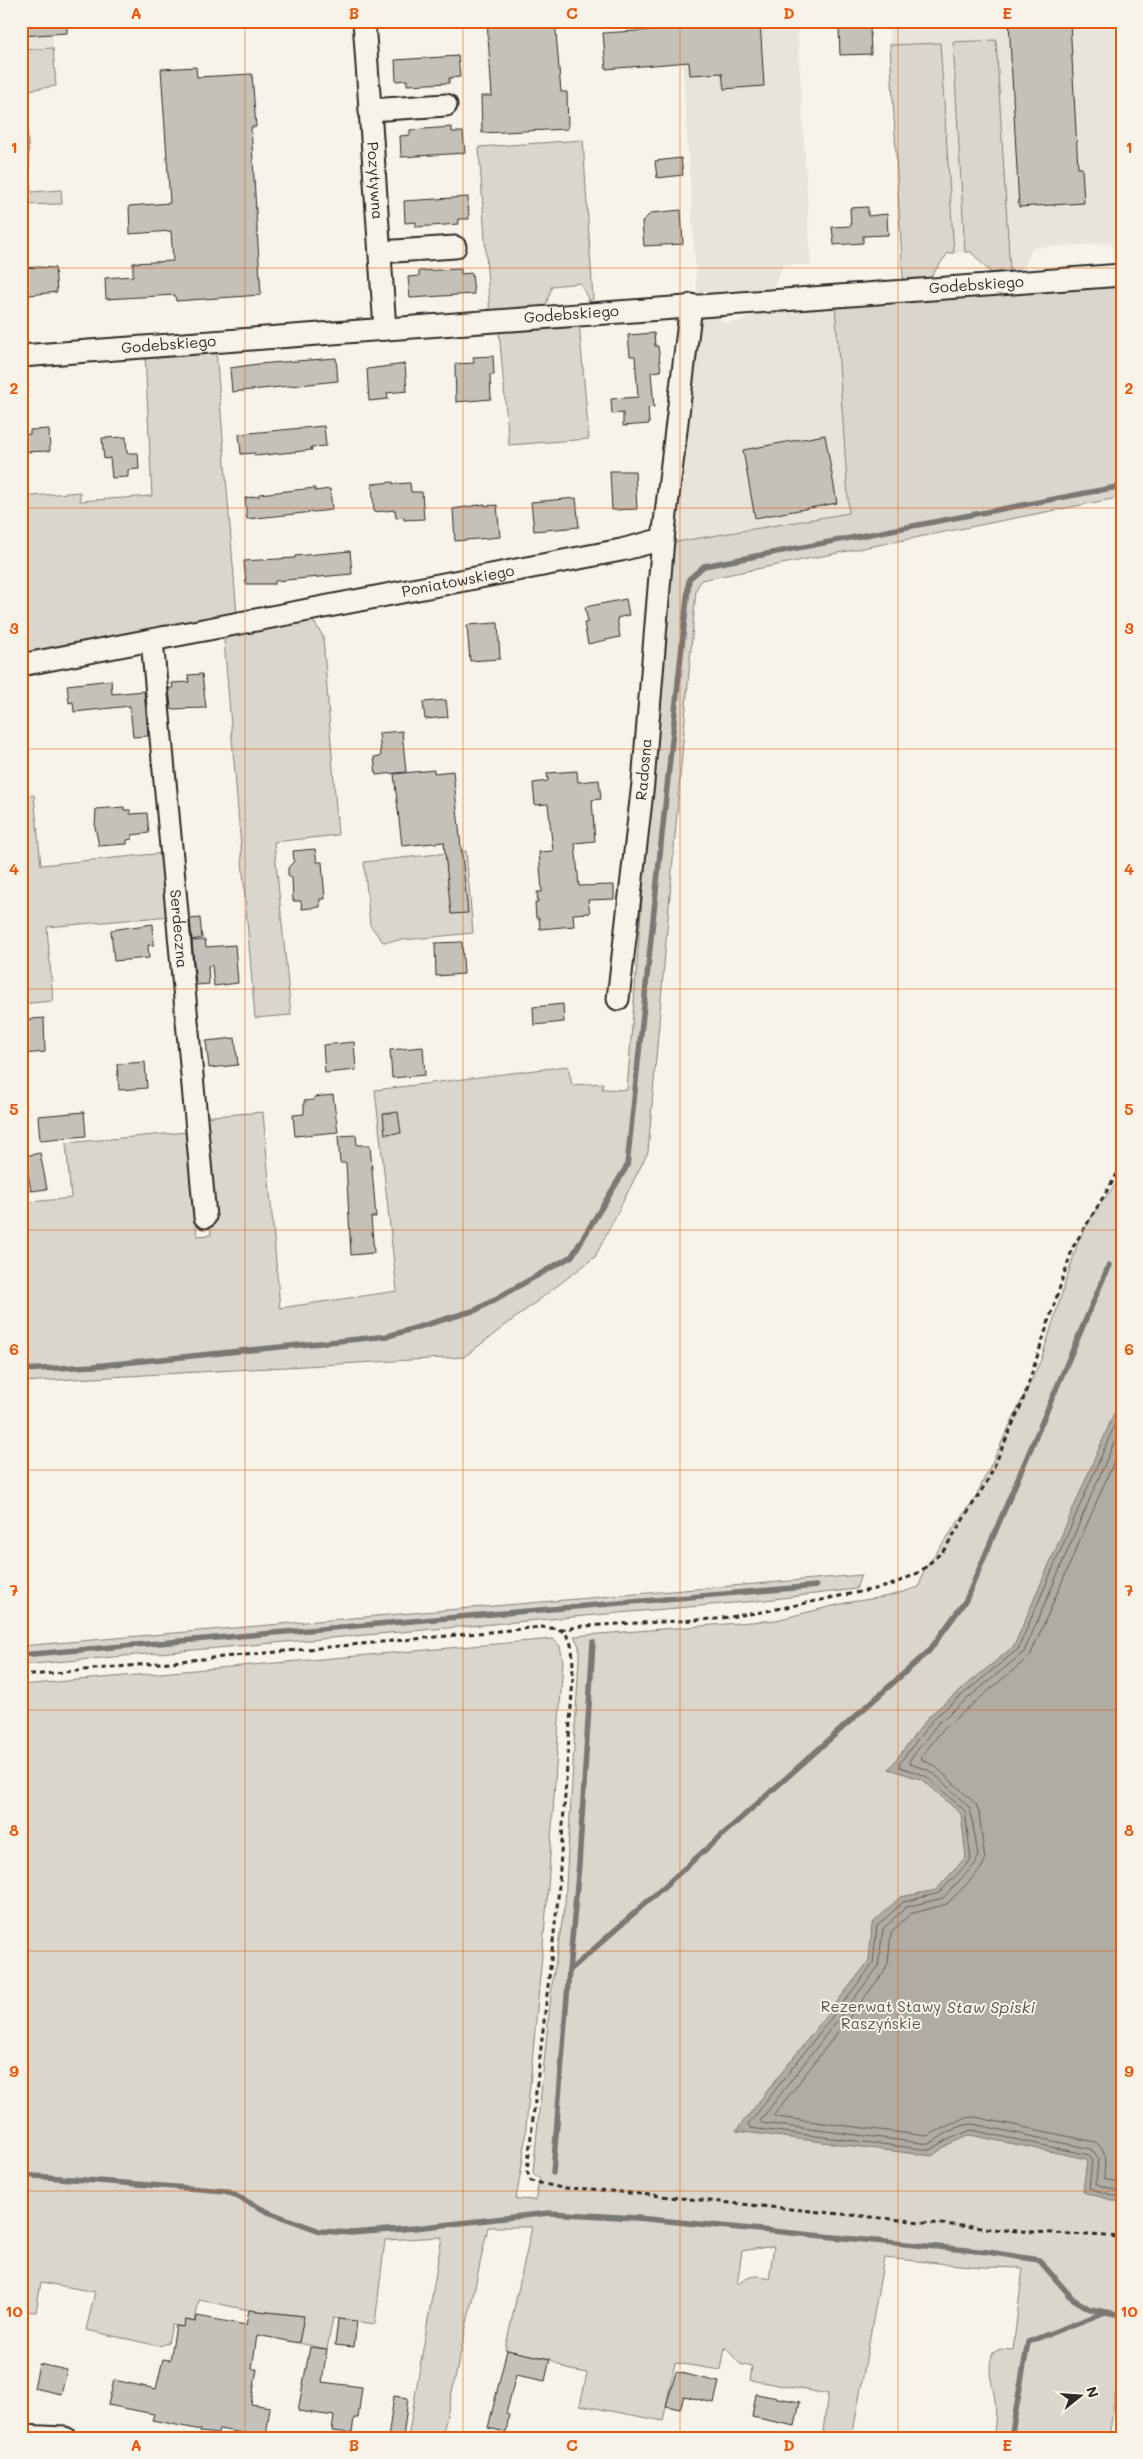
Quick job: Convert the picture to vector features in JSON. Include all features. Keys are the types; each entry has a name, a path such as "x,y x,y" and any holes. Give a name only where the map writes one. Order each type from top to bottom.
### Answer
{"street":[{"name":"Pozytywna","path":"364,21 385,329"},
{"path":"370,110 446,105"},
{"path":"380,252 455,247"},
{"name":"Godebskiego","path":"21,356 692,305 1122,275"},
{"path":"663,539 692,305"},
{"name":"Poniatowskiego","path":"21,665 612,552 663,539"},
{"name":"Radosna","path":"618,999 643,783 663,539"},
{"name":"Serdeczna","path":"152,640 205,1217"},
{"path":"21,2436 66,2438"}],"path":[{"path":"21,1676 542,1627 561,1630 582,1626 716,1619 762,1612 889,1586 920,1572 944,1550 988,1480 1022,1403 1073,1247 1122,1166"},
{"path":"561,1630 568,1638 572,1650 573,1678 558,1898 527,2171 531,2181 562,2188 590,2189 1002,2230 1122,2237"}],"shaded area":[{"path":"21,21 52,21 53,48 21,50"},
{"path":"680,21 797,21 811,265 783,265 773,289 697,295"},
{"path":"889,21 1122,21 1122,247 1115,260 1112,243 1032,248 1022,271 991,273 971,252 948,253 930,278 903,280"},
{"path":"835,303 849,513 670,543 698,325 703,318 712,312 725,323 742,321 762,307"}],"green space":[{"path":"996,40 1010,271 991,273 971,252 965,252 953,42"},
{"path":"940,43 954,253 948,253 930,278 903,280 890,45"},
{"path":"53,48 56,86 29,90 25,95 31,192 61,190 62,204 21,205 21,50"},
{"path":"583,140 593,299 589,301 580,283 552,286 544,311 490,316 479,147"},
{"path":"1117,284 1122,497 701,580 696,590 648,1152 595,1257 464,1357 21,1382 21,1203 71,1198 66,1143 187,1132 197,1236 211,1235 201,1117 263,1112 280,1308 397,1291 375,1090 568,1066 572,1085 603,1083 602,1089 627,1090 670,543 849,513 835,303"},
{"path":"579,323 589,439 509,445 499,331"},
{"path":"216,350 237,615 171,629 138,632 21,657 21,497 80,492 80,501 152,496 145,355"},
{"path":"304,620 314,622 323,636 338,835 274,842 291,1015 255,1018 224,640 232,633"},
{"path":"34,795 41,865 165,853 171,916 47,927 53,1001 21,1004 21,796"},
{"path":"466,851 473,933 383,942 370,925 364,862"},
{"name":"Rezerwat Stawy Raszyńskie","path":"1122,1171 1122,2375 1118,2375 1109,2438 994,2438 996,2406 990,2371 991,2359 993,2353 1000,2349 1013,2350 1023,2268 981,2267 884,2258 852,2438 822,2438 828,2394 750,2380 752,2367 740,2364 725,2347 721,2370 675,2363 663,2421 580,2405 587,2373 566,2369 550,2359 505,2350 532,2227 488,2227 442,2438 408,2438 442,2237 385,2240 375,2324 333,2318 327,2349 299,2343 303,2316 249,2310 199,2300 195,2322 186,2320 184,2327 172,2325 168,2343 159,2346 86,2330 95,2292 41,2282 36,2312 21,2311 21,1685 553,1639 560,1646 563,1661 547,1902 523,2159 516,2199 535,2200 540,2178 535,2176 533,2172 552,1984 565,1903 579,1660 579,1646 574,1636 776,1620 845,1603 889,1596 919,1587 924,1570 975,1498 1041,1360 1079,1239 1095,1211 1117,1183","holes":["774,2246 769,2278 752,2277 737,2285 742,2251"]},
{"path":"861,1575 856,1589 757,1601 21,1665 21,1646"}],"water":[{"name":"Staw Spiski","path":"1122,1401 1122,2203 1083,2192 1087,2159 970,2135 947,2145 932,2156 736,2131 869,1961 872,1924 900,1897 936,1890 966,1857 961,1814 923,1780 889,1769 930,1715 1014,1646 1119,1402"}],"building":[{"path":"21,21 67,21 67,33 21,36"},
{"path":"487,21 555,21 561,92 567,92 568,129 482,133 481,96 492,96"},
{"path":"686,21 760,21 764,86 724,89 722,73 690,75 689,62 606,69 603,33 686,28"},
{"path":"1009,21 1070,21 1078,168 1082,168 1084,203 1019,207"},
{"path":"870,27 871,54 840,55 839,28"},
{"path":"458,56 460,77 449,78 449,83 407,85 407,80 396,81 395,60"},
{"path":"196,67 197,77 252,74 256,127 251,127 261,295 176,301 175,295 106,299 105,278 133,276 133,263 173,261 171,231 130,234 129,206 170,203 161,69"},
{"path":"452,127 452,132 463,132 465,153 401,157 400,136 410,135 410,130"},
{"path":"681,158 683,175 657,178 655,161"},
{"path":"468,197 469,219 458,219 459,224 416,227 416,222 405,223 404,201"},
{"path":"868,207 868,216 887,214 888,235 863,236 863,243 834,245 832,227 851,226 850,208"},
{"path":"681,210 683,244 644,246 642,222 651,213"},
{"path":"21,268 55,268 57,292 21,296"},
{"path":"461,269 461,274 472,273 474,294 410,298 408,277 419,276 419,271"},
{"path":"654,333 655,346 658,346 661,371 651,372 654,407 648,408 649,424 623,426 623,413 612,414 611,399 638,397 635,356 630,356 628,335"},
{"path":"493,356 494,375 490,375 491,399 456,402 455,364 474,363 473,357"},
{"path":"336,358 338,381 232,392 230,368"},
{"path":"405,364 407,391 387,393 388,399 369,401 367,369"},
{"path":"324,426 326,446 311,447 312,450 255,456 255,453 241,454 239,434"},
{"path":"49,429 50,451 21,452 21,435 30,434 30,430"},
{"path":"825,435 837,503 755,518 743,450"},
{"path":"126,437 127,453 138,453 139,469 128,470 128,477 112,478 110,458 104,459 102,438"},
{"path":"610,471 635,471 637,509 612,510"},
{"path":"393,482 393,484 410,483 411,492 422,492 424,519 404,520 404,517 396,518 395,510 374,512 372,484"},
{"path":"315,488 315,491 330,489 332,510 247,519 245,498 259,496 259,494"},
{"path":"576,498 579,527 534,531 531,502"},
{"path":"485,504 485,506 497,505 500,537 455,541 453,509"},
{"path":"350,551 352,574 275,581 275,584 246,584 244,561 295,558 295,556"},
{"path":"626,599 629,615 617,618 620,637 588,644 584,623 588,622 585,607"},
{"path":"498,623 500,659 470,661 467,625"},
{"path":"202,674 206,708 171,709 169,688 173,688 172,683 189,682 188,675"},
{"path":"111,680 112,694 144,691 148,736 133,737 130,706 74,712 73,702 69,703 67,685"},
{"path":"446,700 448,717 425,719 423,702"},
{"path":"402,731 406,772 376,775 374,757 381,756 379,733"},
{"path":"434,770 434,773 453,771 468,913 451,914 444,842 402,846 394,774"},
{"path":"577,771 578,782 599,780 601,799 592,800 595,841 575,843 579,886 614,885 614,899 588,900 590,913 573,914 574,926 540,929 539,918 536,918 535,903 538,903 537,892 542,892 539,852 553,851 548,804 535,805 533,783 548,781 547,773"},
{"path":"124,807 124,810 130,810 130,814 147,813 149,833 132,835 132,839 127,840 127,844 99,846 95,827 96,809"},
{"path":"315,849 317,862 322,862 325,899 320,899 320,907 302,909 301,901 293,901 292,878 288,876 288,868 294,861 293,851"},
{"path":"200,918 202,938 192,940 190,919"},
{"path":"153,924 154,945 148,945 149,958 114,961 111,930"},
{"path":"205,940 206,947 235,945 238,983 214,986 212,965 208,966 209,984 196,985 192,941"},
{"path":"462,942 464,974 436,976 435,943"},
{"path":"563,1004 564,1022 534,1025 533,1007"},
{"path":"44,1018 45,1052 22,1054 21,1020"},
{"path":"235,1038 238,1065 209,1068 206,1041"},
{"path":"354,1042 356,1070 325,1073 323,1045"},
{"path":"423,1047 425,1075 392,1078 390,1050"},
{"path":"145,1062 147,1088 119,1090 117,1064"},
{"path":"333,1095 338,1132 295,1136 293,1115 304,1114 304,1101 314,1100 314,1097"},
{"path":"84,1112 86,1136 40,1140 38,1116"},
{"path":"398,1112 401,1133 385,1134 383,1114"},
{"path":"356,1135 357,1145 370,1145 376,1217 371,1217 374,1253 351,1255 346,1163 340,1163 338,1136"},
{"path":"40,1153 47,1189 31,1191 25,1156"},
{"path":"249,2310 304,2316 299,2343 257,2335 252,2369 257,2369 251,2404 270,2407 266,2437 219,2429 218,2434 200,2432 201,2430 152,2420 154,2414 108,2405 114,2380 156,2389 163,2359 170,2360 176,2326 184,2327 185,2320 196,2322 197,2316 246,2325"},
{"path":"338,2319 357,2321 354,2347 335,2345"},
{"path":"310,2347 327,2349 322,2382 362,2387 358,2418 354,2418 352,2433 332,2431 334,2416 298,2411"},
{"path":"507,2350 550,2359 545,2381 516,2375 506,2414 509,2415 506,2432 488,2428"},
{"path":"39,2364 67,2370 61,2394 34,2388"},
{"path":"676,2372 719,2382 714,2403 684,2396 680,2409 666,2406"},
{"path":"756,2394 800,2402 795,2426 752,2417"},
{"path":"394,2396 408,2398 403,2438 388,2438"}],"waterway":[{"path":"21,1370 94,1366 388,1336 476,1310 572,1256 627,1166 689,579 704,566 1122,486"},
{"path":"553,2173 569,1971 929,1651 966,1600 1109,1265"},
{"path":"21,1655 816,1586"},
{"path":"569,1971 579,1864 593,1642"},
{"path":"21,2175 226,2191 268,2212 320,2231 352,2233 549,2213 637,2218 988,2252 1039,2260 1073,2299 1090,2309 1122,2315"},
{"path":"1011,2438 1028,2342 1103,2313"}]}
